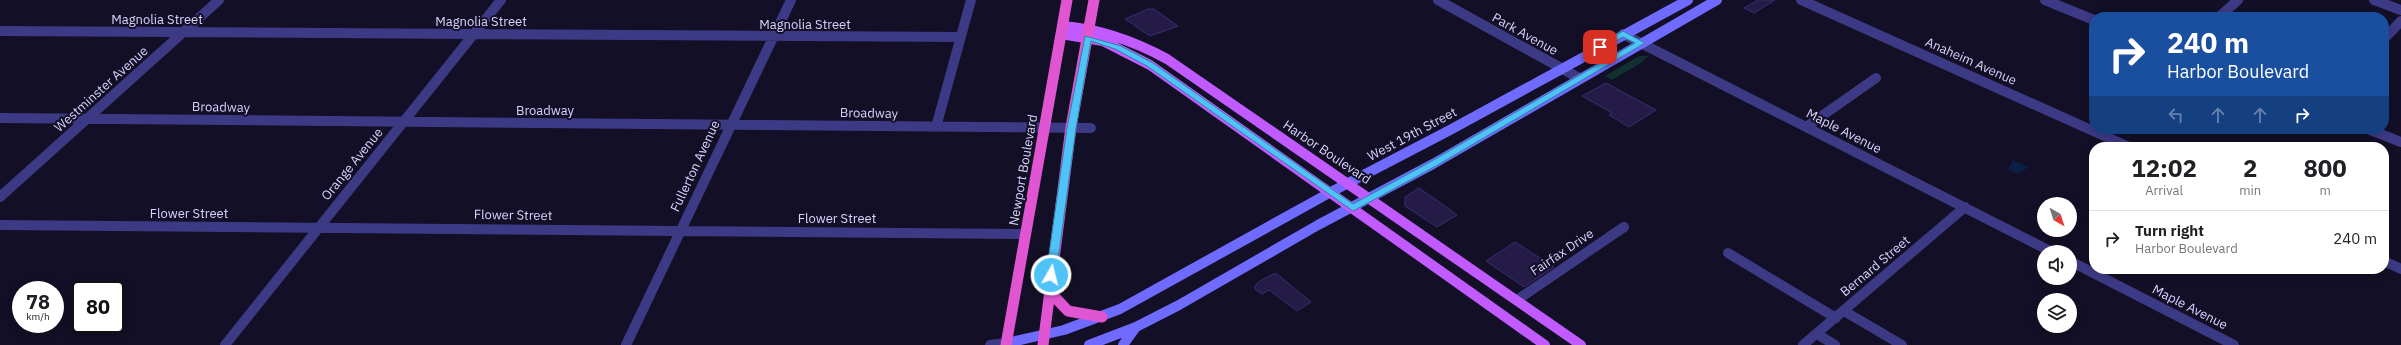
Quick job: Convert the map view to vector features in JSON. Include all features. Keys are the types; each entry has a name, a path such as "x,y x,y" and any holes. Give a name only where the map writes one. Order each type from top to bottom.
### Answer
{"highway":[{"name":"Newport Boulevard","path":"1006,344 1067,0"},
{"path":"1043,340 1048,290 1072,128 1094,0"},
{"path":"1048,290 1068,311 1102,317"}],"main road":[{"name":"West 19th Street","path":"1006,344 1043,340 1120,309 1331,192 1450,130 1623,34 1688,0"},
{"path":"1089,345 1136,327 1353,208 1717,0"},
{"name":"Harbor Boulevard","path":"1062,30 1088,32 1128,39 1167,59 1371,198 1582,345"},
{"name":"Harbor Boulevard","path":"1088,32 1150,65 1545,345"},
{"path":"1123,345 1136,327"}],"street":[{"name":"Westminster Avenue","path":"0,197 219,0"},
{"name":"Orange Avenue","path":"225,345 501,0"},
{"name":"Fullerton Avenue","path":"626,345 791,0"},
{"path":"936,126 971,0"},
{"name":"Park Avenue","path":"1438,0 1579,78"},
{"name":"Anaheim Avenue","path":"1801,0 2089,129"},
{"path":"2224,12 2238,0"},
{"path":"2374,0 2401,10"},
{"path":"2048,1 2089,18"},
{"path":"2389,34 2401,21"},
{"name":"Magnolia Street","path":"0,31 961,37"},
{"name":"Maple Avenue","path":"1623,34 2038,245"},
{"path":"1806,127 1876,78"},
{"name":"Broadway","path":"0,118 1091,128"},
{"name":"Anaheim Avenue","path":"2100,134 2118,142"},
{"path":"2381,134 2401,142"},
{"name":"Bernard Street","path":"1803,345 1965,207"},
{"name":"Flower Street","path":"0,225 1026,234"},
{"name":"Fairfax Drive","path":"1517,300 1624,227"},
{"path":"1728,253 1840,314 1902,345"},
{"path":"2389,263 2401,269"},
{"name":"Maple Avenue","path":"2077,265 2089,271"},
{"name":"Maple Avenue","path":"2095,274 2234,345"},
{"path":"1816,334 1835,345"},
{"name":"West 19th Street","path":"990,345 1006,344"}],"green space":[{"path":"1639,56 1649,56 1643,60 1644,61 1612,80 1605,76"}],"water":[{"path":"2013,160 2029,167 2017,174 2008,169"}],"building":[{"path":"1758,0 1775,0 1754,13 1744,8"},
{"path":"1148,9 1154,9 1178,26 1150,36 1125,19"},
{"path":"1606,83 1656,110 1629,127 1609,115 1612,113 1582,96"},
{"path":"1419,188 1457,215 1437,227 1405,206 1405,197"},
{"path":"1515,242 1554,267 1524,287 1486,261"},
{"path":"1273,274 1277,274 1311,302 1297,311 1269,290 1262,294 1255,289 1255,286 1260,281"}],"route":[{"path":"1051,275 1072,128 1088,37 1118,47 1150,65 1353,208 1433,164 1544,98 1641,43 1623,34 1600,47"}]}
